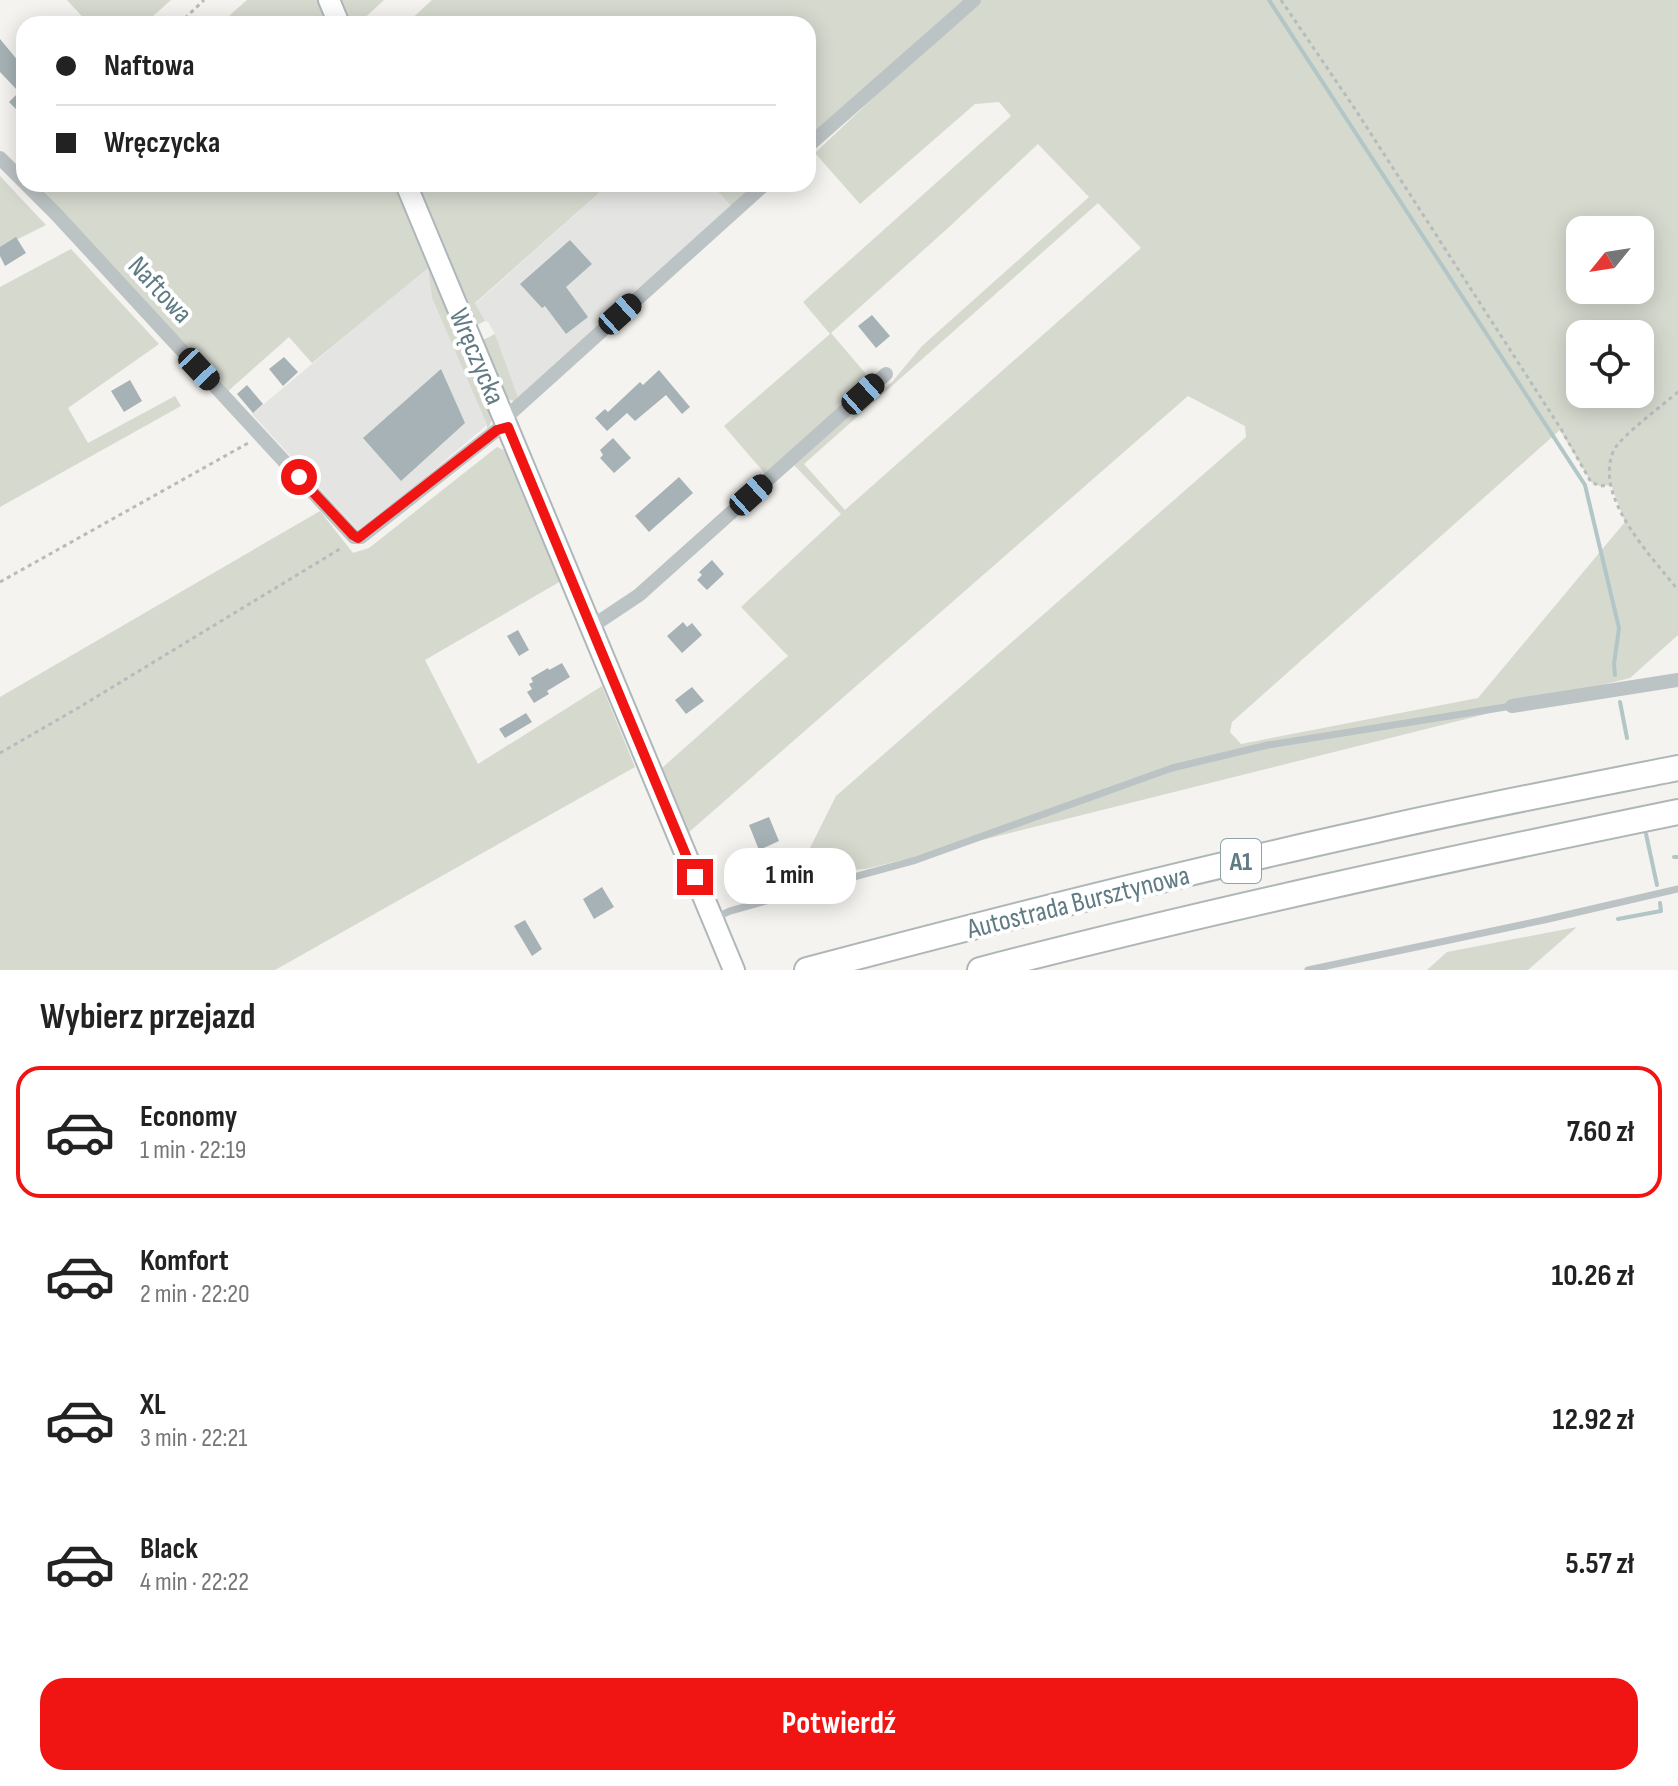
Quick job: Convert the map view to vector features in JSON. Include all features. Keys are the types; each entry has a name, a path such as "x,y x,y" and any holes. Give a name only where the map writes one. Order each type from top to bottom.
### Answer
{"highway":[{"name":"Autostrada Bursztynowa","path":"807,970 1041,909 1287,850 1678,768"},
{"name":"Autostrada Bursztynowa","path":"980,970 1358,879 1678,812"}],"main road":[{"name":"Wręczycka","path":"409,192 734,970"}],"street":[{"path":"816,139 974,0"},
{"name":"Naftowa","path":"0,158 16,174"},
{"name":"Naftowa","path":"34,192 354,537"},
{"path":"354,537 361,537 506,423 756,192"},
{"path":"591,627 639,595 886,374"},
{"path":"1512,706 1678,680"}],"lane":[{"path":"713,919 730,911 916,860 1172,768 1268,745 1512,706"},
{"path":"1308,970 1678,889"}],"path":[{"path":"187,16 204,0"},
{"path":"1281,0 1561,429 1591,482 1600,486 1611,485"},
{"path":"1678,392 1614,448 1610,466 1611,485 1625,522 1678,590"},
{"path":"0,582 260,435"},
{"path":"0,753 308,569 354,537"}],"shaded area":[{"path":"67,0 171,0 153,16 82,16"},
{"path":"247,0 321,0 328,16 229,16"},
{"path":"337,0 384,0 367,16 344,16"},
{"path":"432,0 966,0 816,132 816,16 415,16"},
{"path":"980,0 1678,0 1678,635 1630,678 866,869 797,874 836,796 1246,437 1245,426 1188,396 680,840 653,776 788,656 741,607 841,514 792,463 861,402 892,382 922,346 1089,197 1038,144 831,333 872,381 767,476 724,426 830,334 803,302 1011,116 999,102 975,104 860,204 816,154","holes":["1098,203 1141,248 845,510 804,464","1560,430 1591,482 1600,486 1611,485 1625,522 1478,698 1241,744 1230,732 1232,722"]},
{"path":"0,176 46,225 0,248"},
{"path":"40,192 401,192 493,417 487,428 432,298 428,268 312,363 289,337 227,392"},
{"path":"417,192 600,192 475,303 485,321 477,325 472,323"},
{"path":"600,192 718,192 731,206 518,397 495,334 475,304"},
{"path":"718,192 747,192 731,206"},
{"path":"71,249 159,344 68,408 88,443 175,396 181,406 0,507 0,287"},
{"path":"428,267 432,298 487,425 358,530 252,414"},
{"path":"495,334 518,397 514,401 507,399 499,386 482,346 483,340"},
{"path":"497,447 510,457 561,581 425,660 478,764 602,686 635,767 275,970 0,970 0,697 320,511 353,553 369,548"},
{"path":"1577,927 1528,970 1427,970 1447,952"}],"building":[{"path":"0,39 16,58 16,89 0,72"},
{"path":"16,95 16,109 9,102"},
{"path":"16,237 26,253 5,266 0,247"},
{"path":"570,240 592,264 566,287 588,317 566,334 545,306 542,308 520,284"},
{"path":"872,315 890,336 876,348 858,326"},
{"path":"284,357 298,372 283,386 269,369"},
{"path":"441,369 465,423 401,481 363,438"},
{"path":"659,370 690,407 682,414 666,395 635,421 627,413 607,431 595,418 605,409 608,412 640,382 643,385"},
{"path":"130,380 142,401 124,412 111,391"},
{"path":"247,385 263,404 253,413 237,394"},
{"path":"613,438 631,458 614,473 600,458 603,455 600,450"},
{"path":"679,477 693,493 649,532 635,516"},
{"path":"712,560 724,574 707,590 697,580 702,575 699,572"},
{"path":"683,622 687,627 692,623 702,635 682,653 667,636"},
{"path":"518,630 529,650 519,656 507,636"},
{"path":"562,663 570,677 534,703 527,692 532,689 529,684 533,682 531,678"},
{"path":"692,687 704,701 686,714 675,700"},
{"path":"526,713 532,722 505,738 499,729"},
{"path":"769,817 779,841 759,850 749,825"},
{"path":"602,887 614,907 594,919 583,899"},
{"path":"525,920 542,949 532,956 514,926"}],"waterway":[{"path":"1269,0 1585,485 1619,628 1615,675"},
{"path":"1620,702 1627,738"},
{"path":"1646,834 1657,885"},
{"path":"1618,919 1661,911 1660,903"}],"route":[{"path":"299,477 358,538 497,430 508,427 695,877"}]}
